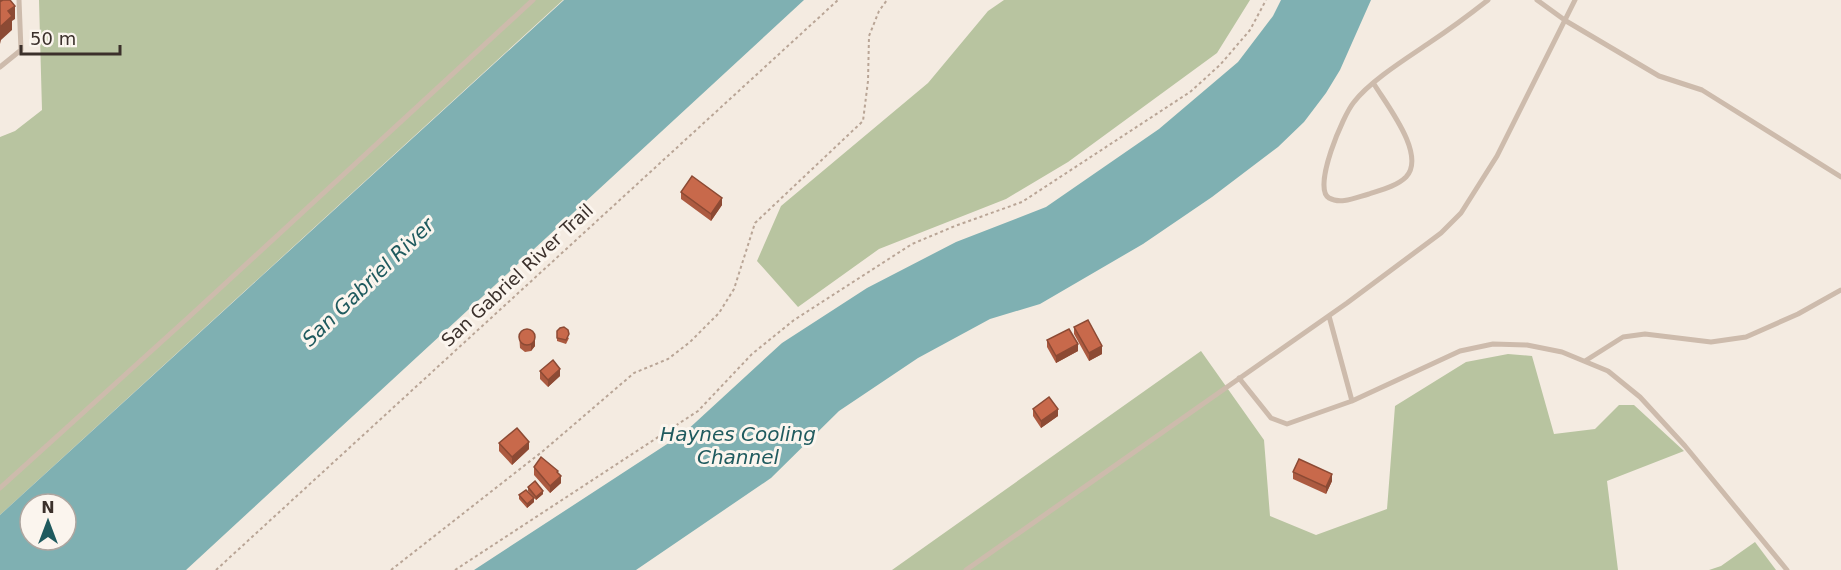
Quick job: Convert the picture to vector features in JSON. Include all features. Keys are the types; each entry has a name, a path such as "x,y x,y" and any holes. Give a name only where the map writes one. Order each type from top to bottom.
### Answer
{"lane":[{"path":"0,67 21,50 19,0"},
{"path":"0,488 533,0"},
{"path":"1374,84 1407,139 1413,159 1412,168 1406,178 1388,188 1350,200 1336,201 1328,198 1323,192 1323,182 1340,124 1355,100 1392,68 1488,0"},
{"path":"1537,0 1566,21 1659,76 1702,90 1841,177"},
{"path":"966,570 1329,316 1441,233 1461,213 1497,156 1575,0"},
{"path":"1585,362 1623,337 1634,335 1645,334 1711,342 1746,338 1798,314 1841,290"},
{"path":"1329,316 1352,401"},
{"path":"1239,378 1271,418 1287,424 1352,401 1460,351 1493,344 1527,345 1562,352 1608,371 1640,397 1685,446 1787,570"}],"path":[{"name":"San Gabriel River Trail","path":"216,570 837,0"},
{"path":"391,570 543,451 634,373 668,359 690,342 719,313 734,289 755,223 863,121 868,81 869,36 879,11 887,0"},
{"path":"455,570 698,411 752,354 794,320 912,244 1023,202 1190,93 1250,30 1266,0"}],"green space":[{"path":"39,0 563,0 25,492 18,492 18,499 0,515 0,137 15,131 42,110"},
{"path":"1004,0 1250,0 1217,53 1068,162 1006,199 879,249 798,307 757,261 781,206 928,83 988,11"},
{"path":"1201,351 1264,440 1270,516 1316,535 1387,509 1395,406 1466,362 1508,354 1532,356 1554,434 1595,429 1619,405 1634,405 1684,451 1607,481 1618,570 892,570"},
{"path":"1755,542 1776,570 1709,570 1721,566"}],"water":[{"name":"San Gabriel River","path":"564,0 804,0 186,570 0,570 0,515 18,499 18,552 78,552 78,492 25,492"},
{"name":"Haynes Cooling Channel","path":"1281,0 1371,0 1340,70 1304,122 1278,147 1212,197 1143,244 1040,304 990,319 918,358 839,411 771,478 636,570 474,570 684,433 782,343 867,288 956,242 1046,207 1159,129 1238,62 1273,16"}],"building":[{"path":"0,0 10,0 15,6 8,11 12,16 0,27"},
{"path":"692,176 722,198 711,214 681,192"},
{"path":"1088,320 1102,346 1089,353 1074,327"},
{"path":"564,327 569,334 566,340 557,338 557,331"},
{"path":"527,329 535,337 527,345 519,337"},
{"path":"1069,329 1078,344 1056,356 1047,340"},
{"path":"553,360 560,369 548,380 540,371"},
{"path":"1049,397 1058,409 1041,421 1033,409"},
{"path":"517,428 529,442 512,457 499,443"},
{"path":"541,457 561,476 550,486 534,467"},
{"path":"1299,459 1332,474 1326,487 1293,472"},
{"path":"535,481 543,491 536,497 528,487"},
{"path":"526,490 534,498 527,504 519,495"}]}
